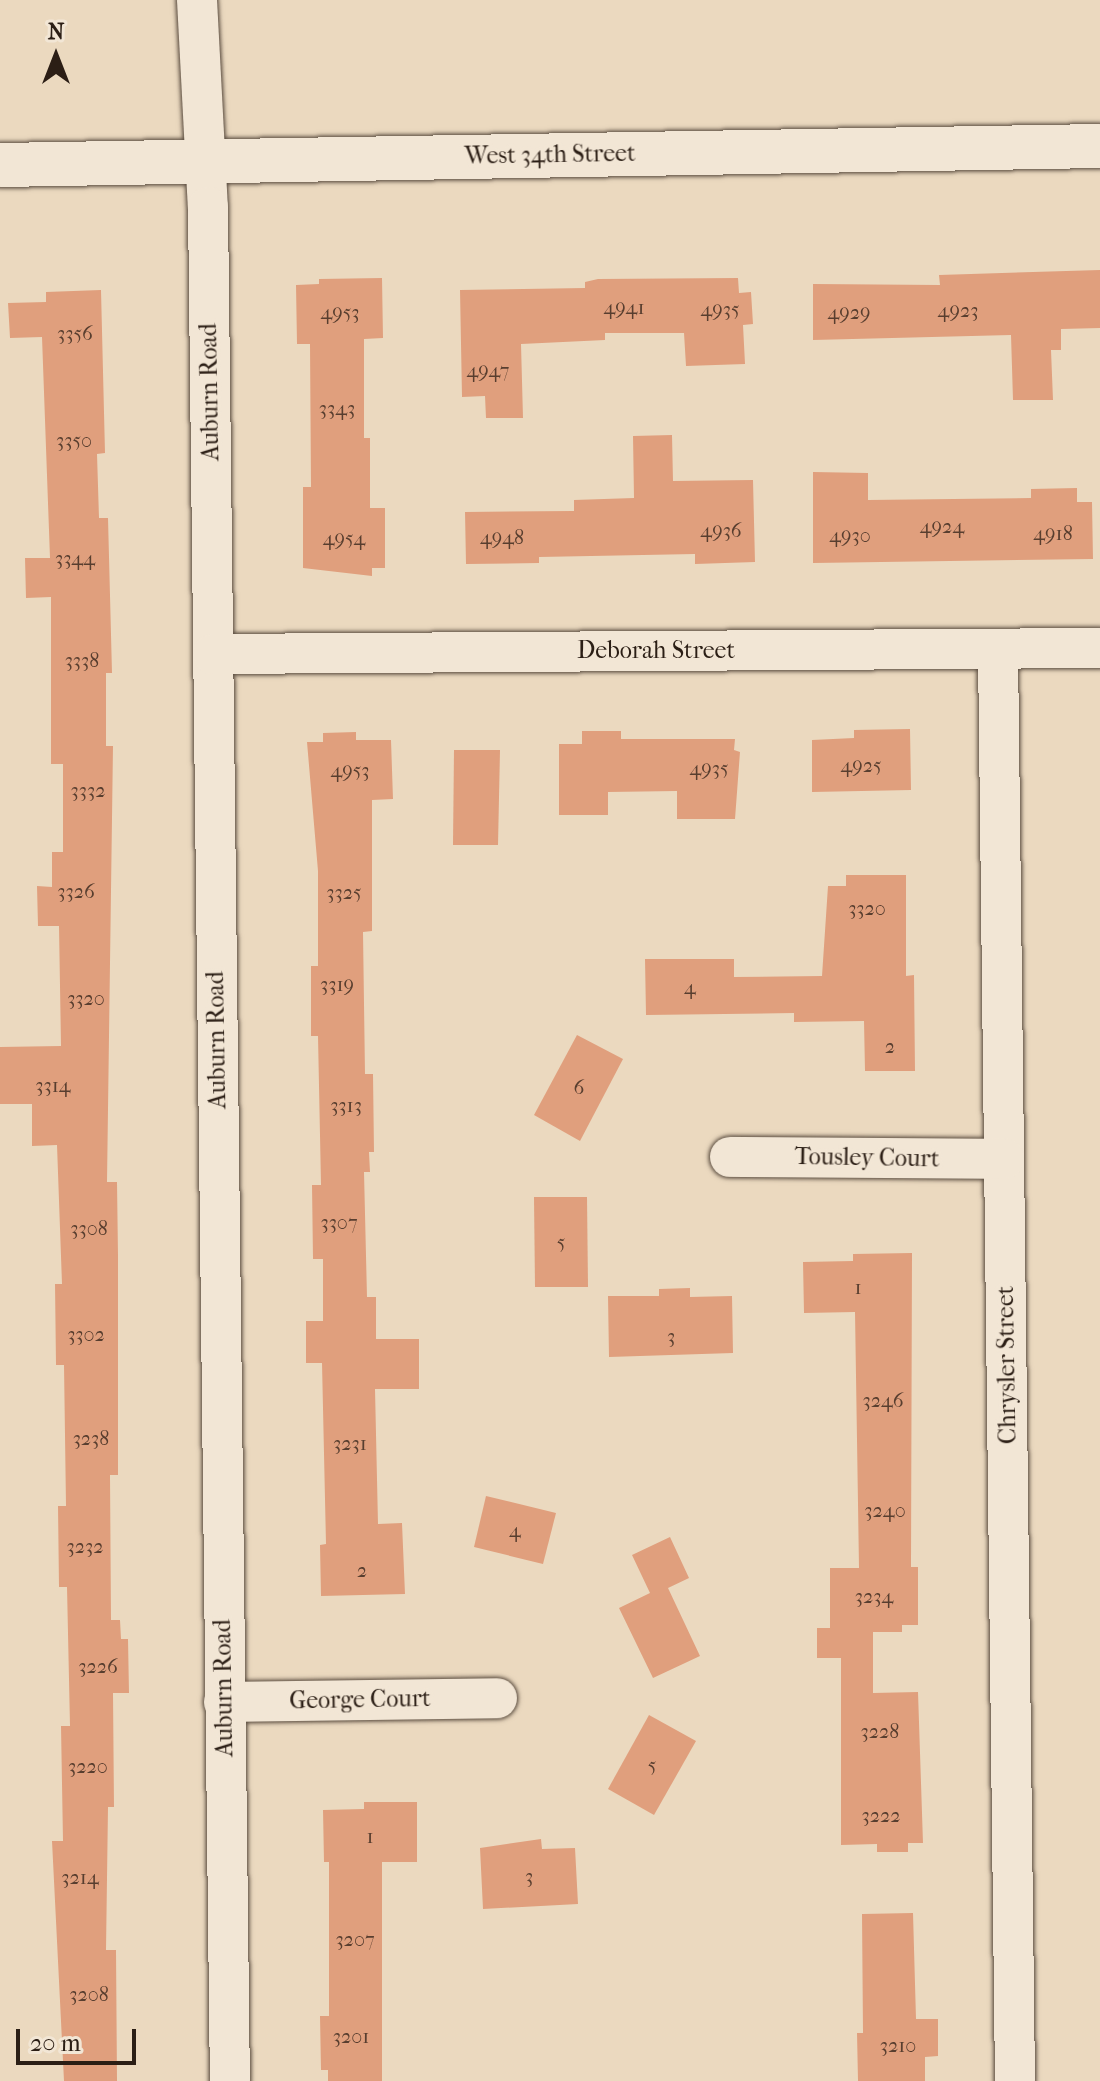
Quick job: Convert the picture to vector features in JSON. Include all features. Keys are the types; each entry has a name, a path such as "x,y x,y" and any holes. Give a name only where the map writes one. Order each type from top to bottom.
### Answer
{"street":[{"name":"Auburn Road","path":"197,0 205,162 213,654 230,2081"},
{"name":"West 34th Street","path":"0,165 1100,146"},
{"name":"Deborah Street","path":"213,654 1100,648"},
{"name":"Chrysler Street","path":"998,649 1015,2081"},
{"name":"Tousley Court","path":"730,1157 1004,1159"},
{"name":"George Court","path":"224,1702 497,1698"}],"building":[{"path":"1100,270 1100,328 1061,329 1061,350 1051,350 1053,400 1013,400 1011,335 813,340 813,284 940,285 939,275"},
{"path":"382,278 383,338 364,339 364,438 370,438 370,508 385,508 385,568 372,568 372,576 303,568 303,487 311,487 310,344 297,344 296,285 319,284 319,279"},
{"path":"738,278 739,293 751,292 753,324 743,325 745,364 686,366 684,333 605,333 605,340 521,344 523,418 486,418 485,396 462,397 460,290 585,288 585,282 598,279"},
{"path":"101,290 105,453 97,454 99,518 108,518 112,673 106,673 106,746 113,746 107,1182 117,1182 118,1256 118,1475 110,1475 111,1620 120,1620 121,1639 128,1639 129,1693 113,1693 114,1807 108,1807 106,1950 116,1950 117,2081 64,2081 52,1841 63,1841 61,1726 70,1726 67,1587 59,1587 58,1506 66,1506 64,1365 56,1365 55,1284 62,1284 57,1145 32,1146 32,1104 0,1104 0,1047 61,1046 59,926 38,926 37,886 52,887 52,852 63,852 63,764 51,764 51,597 26,598 25,558 50,558 42,337 10,338 8,303 46,302 46,292"},
{"path":"672,435 673,481 753,480 755,562 695,564 695,554 539,557 539,563 466,564 465,512 574,511 574,500 634,498 633,436"},
{"path":"813,472 868,473 868,500 1031,498 1031,489 1077,488 1077,502 1092,502 1093,559 813,563"},
{"path":"910,729 911,790 812,792 812,740 854,738 854,730"},
{"path":"582,731 621,731 621,739 735,739 734,750 740,752 735,819 677,819 677,791 608,792 608,815 559,815 559,744 582,744"},
{"path":"356,732 356,740 391,740 393,799 372,800 372,931 363,932 365,1074 373,1074 374,1152 369,1152 370,1172 364,1172 367,1297 376,1297 376,1339 419,1339 419,1389 375,1389 378,1524 402,1523 405,1594 321,1596 320,1545 326,1544 322,1363 306,1363 306,1321 323,1321 323,1259 313,1259 312,1185 321,1185 318,1036 311,1036 311,966 318,966 318,871 307,742 323,742 323,733"},
{"path":"454,750 500,750 498,845 453,845"},
{"path":"846,875 906,875 906,976 914,975 915,1071 865,1071 864,1021 794,1022 794,1013 646,1015 645,959 734,959 734,977 822,976 828,886 846,886"},
{"path":"577,1035 623,1059 580,1141 534,1115"},
{"path":"534,1197 587,1197 588,1287 535,1287"},
{"path":"912,1253 911,1567 918,1567 918,1625 902,1625 902,1632 873,1632 873,1693 918,1692 923,1843 908,1843 908,1852 877,1852 877,1844 841,1845 841,1658 817,1658 817,1628 830,1628 830,1568 859,1568 855,1312 804,1313 803,1262 853,1261 853,1254"},
{"path":"690,1288 690,1297 732,1296 733,1353 609,1357 608,1296 659,1296 659,1289"},
{"path":"486,1496 556,1513 543,1564 474,1547"},
{"path":"670,1537 689,1578 668,1588 700,1656 653,1678 619,1608 650,1593 632,1555"},
{"path":"649,1715 696,1741 654,1815 608,1789"},
{"path":"364,1802 417,1802 417,1862 382,1862 382,2081 328,2081 328,2070 321,2070 320,2016 329,2016 329,1862 324,1862 323,1810 364,1809"},
{"path":"541,1839 542,1849 575,1848 578,1904 483,1909 480,1848"},
{"path":"913,1913 916,2019 938,2019 938,2056 925,2057 925,2081 858,2081 857,2033 863,2033 862,1914"}]}
